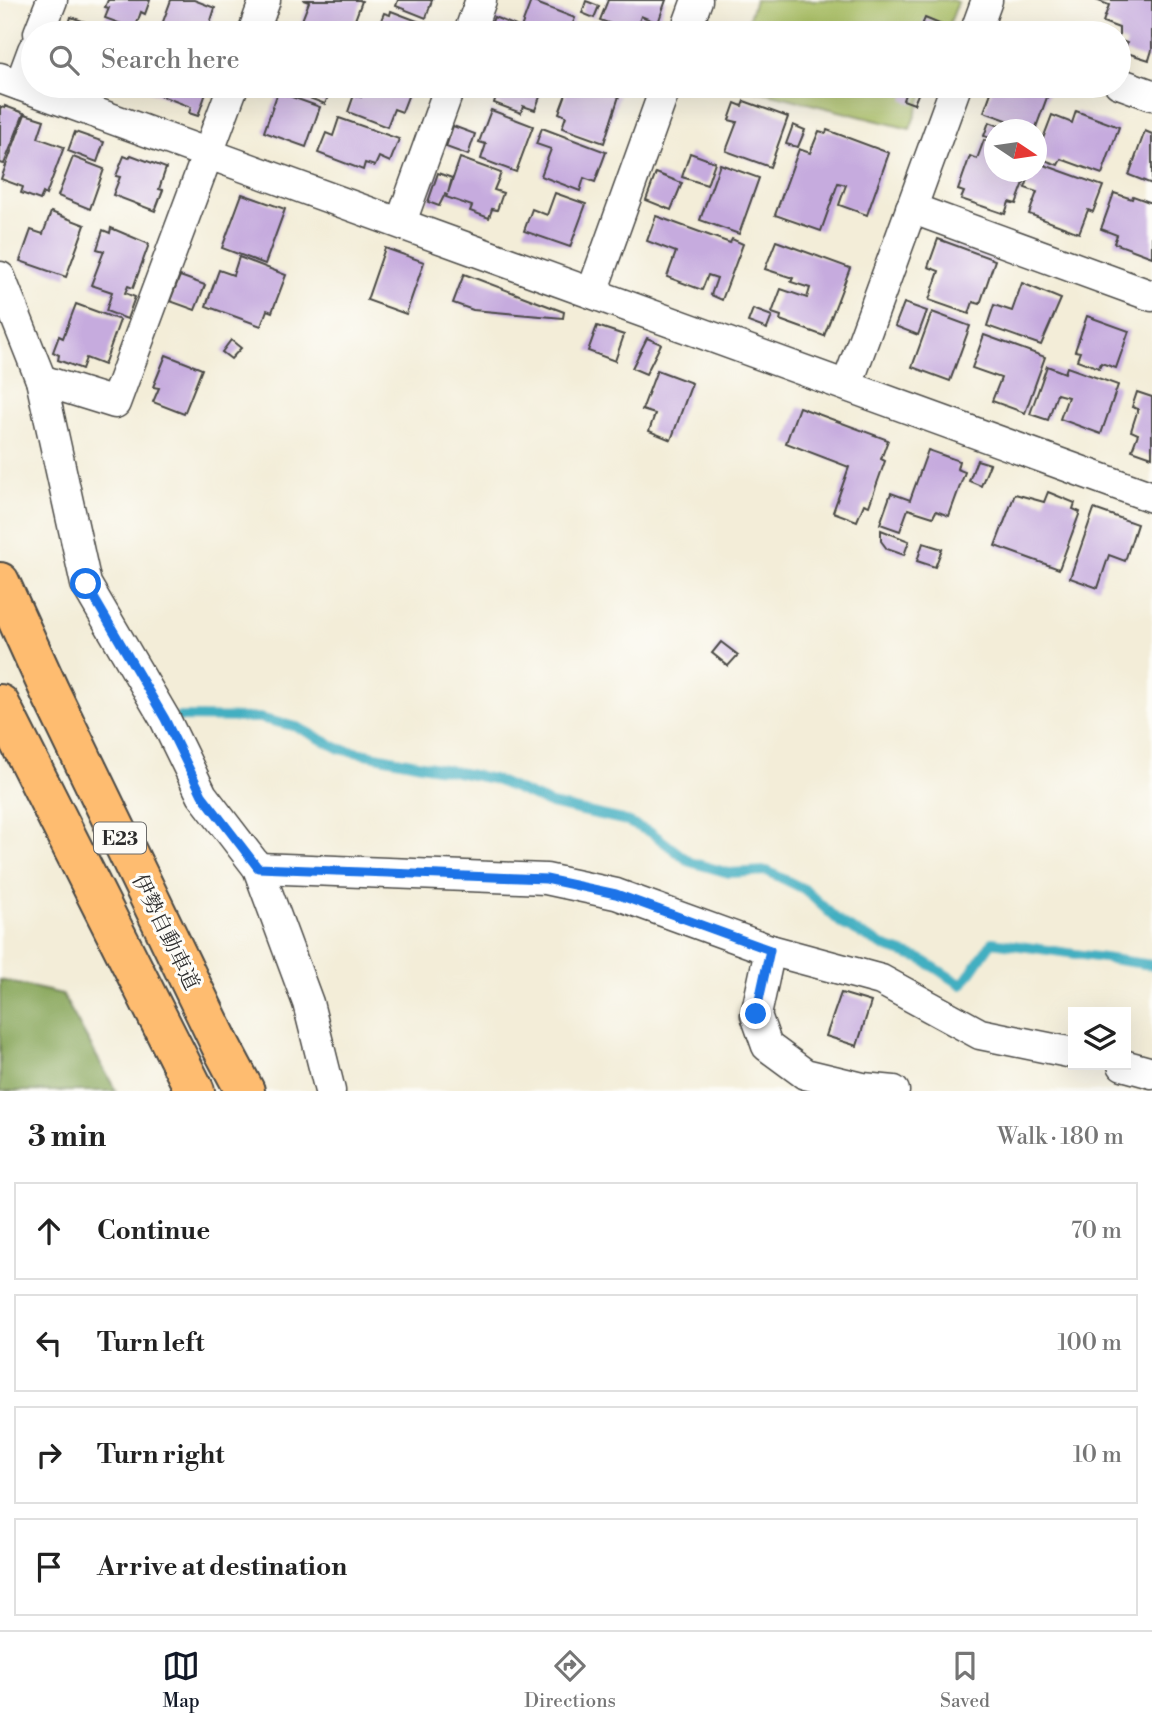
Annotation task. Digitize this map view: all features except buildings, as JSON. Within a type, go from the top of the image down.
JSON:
[{"type":"highway","name":"伊勢自動車道","points":[[0,582],[50,692],[221,1046],[246,1091]]},
{"type":"highway","name":"E23","points":[[0,704],[195,1091]]},
{"type":"street","points":[[44,21],[52,0]]},
{"type":"street","points":[[257,21],[265,0]]},
{"type":"street","points":[[473,21],[481,0]]},
{"type":"street","points":[[689,21],[697,0]]},
{"type":"street","points":[[981,21],[986,0]]},
{"type":"street","points":[[10,81],[21,66]]},
{"type":"street","points":[[1131,87],[1152,95]]},
{"type":"street","points":[[57,98],[1152,497]]},
{"type":"street","points":[[41,380],[115,403],[229,98]]},
{"type":"street","points":[[401,222],[446,98]]},
{"type":"street","points":[[592,292],[662,98]]},
{"type":"street","points":[[847,385],[952,98]]},
{"type":"street","points":[[911,208],[1152,296]]},
{"type":"street","points":[[0,277],[41,380],[86,584],[165,719],[202,795],[258,868],[308,1003],[330,1091]]},
{"type":"street","points":[[258,868],[546,879],[616,894],[770,950],[881,980],[980,1034],[1068,1052]]},
{"type":"street","points":[[770,950],[756,1014],[767,1046],[805,1074],[863,1088],[894,1091]]},
{"type":"street","points":[[1131,1067],[1152,1073]]},
{"type":"green space","points":[[755,0],[958,2],[951,21],[748,21]]},
{"type":"green space","points":[[787,98],[922,98],[910,129]]},
{"type":"green space","points":[[0,980],[62,994],[116,1091],[0,1091]]},
{"type":"waterway","points":[[180,717],[259,718],[297,727],[340,749],[493,779],[551,804],[623,820],[652,833],[690,862],[729,873],[767,871],[804,889],[842,924],[888,948],[921,959],[962,985],[992,942],[1152,965]]},
{"type":"route","points":[[86,584],[165,719],[202,795],[258,868],[546,879],[616,894],[770,950],[756,1014]]}]
